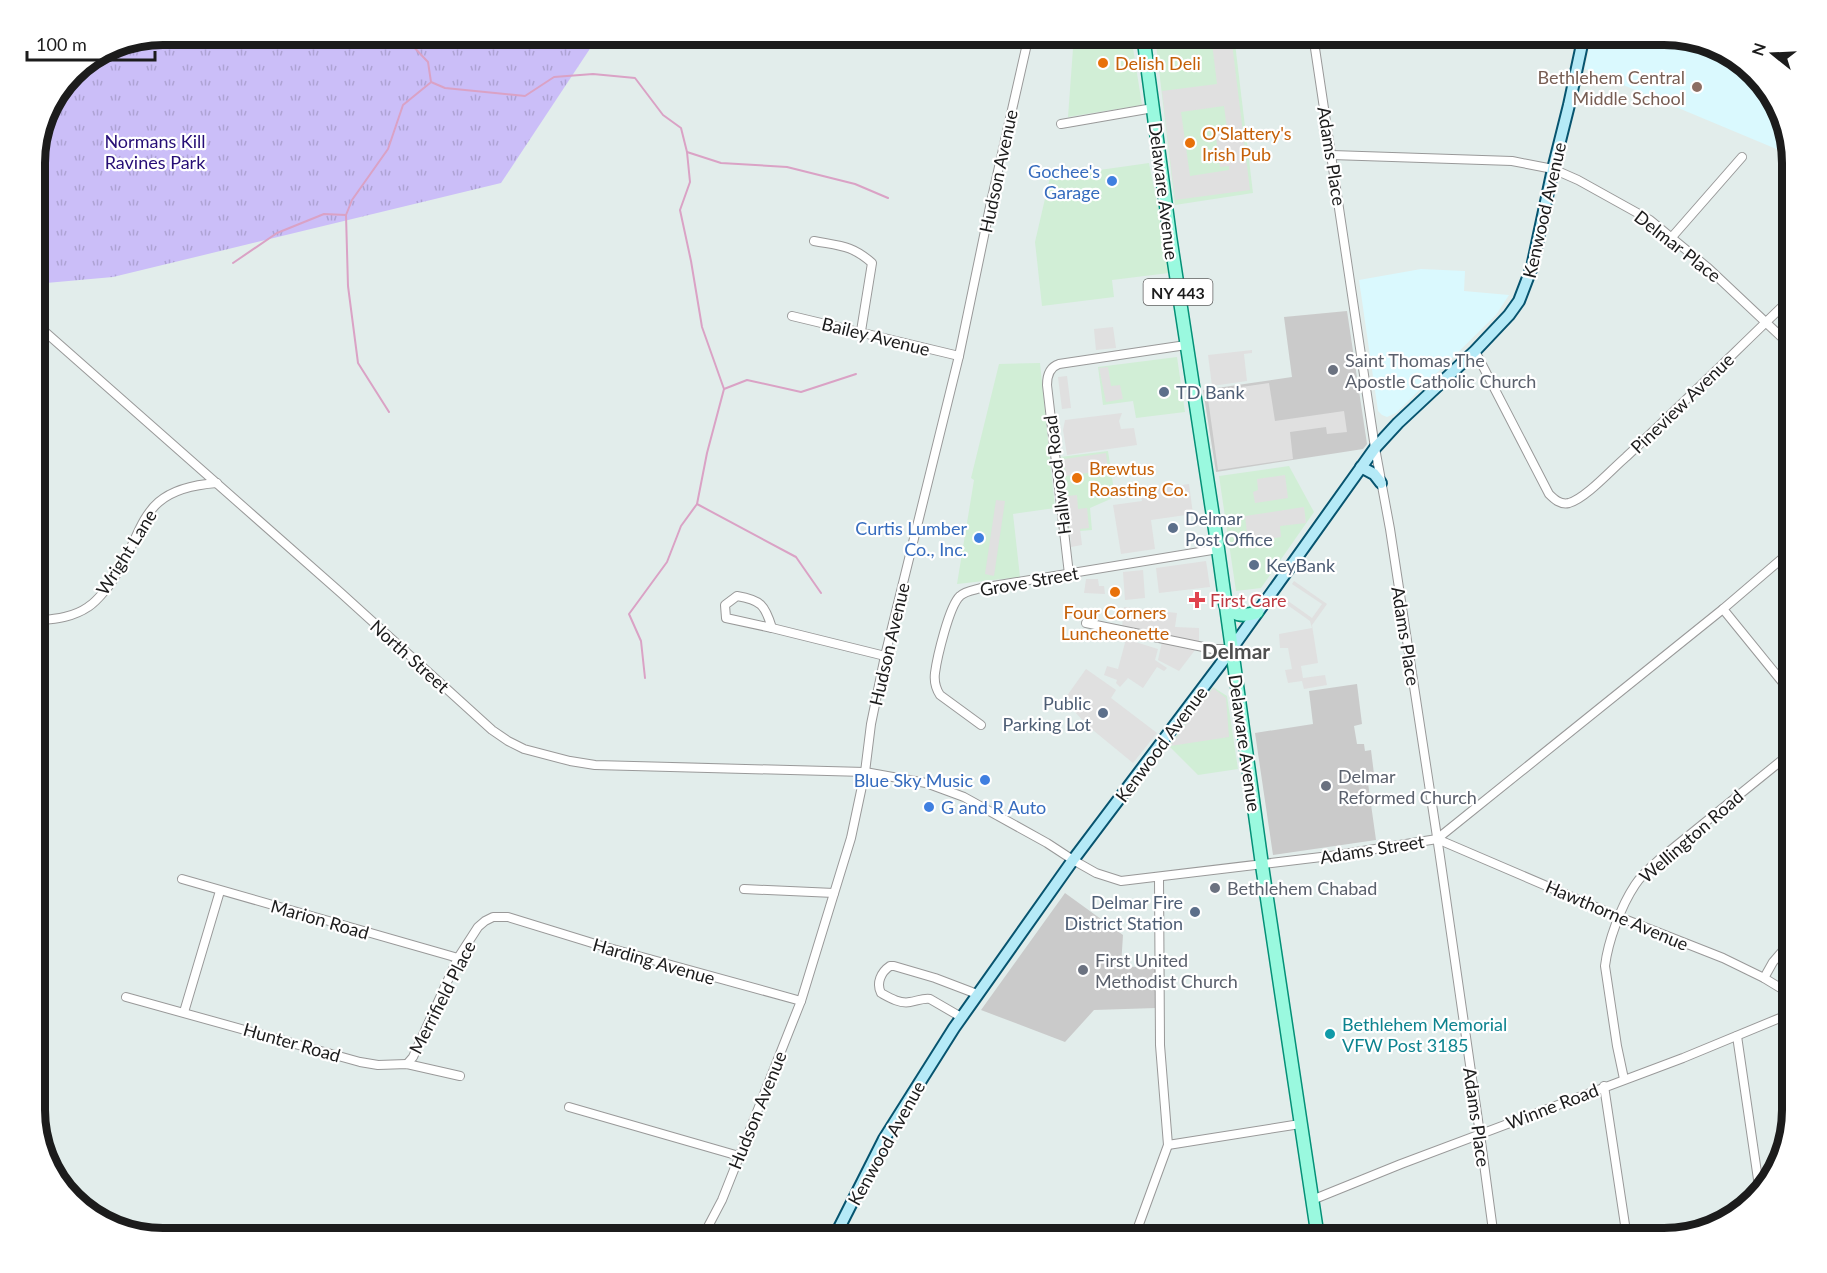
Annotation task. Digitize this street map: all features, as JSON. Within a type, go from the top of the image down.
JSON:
[{"type":"main road","name":"Delaware Avenue","points":[[1144,45],[1186,345],[1218,549],[1316,1228]]},
{"type":"main road","points":[[1225,604],[1235,614],[1245,615],[1257,612]]},
{"type":"street","name":"Hudson Avenue","points":[[708,1228],[722,1200],[801,1001],[851,838],[885,656],[959,356],[1027,45]]},
{"type":"street","name":"Adams Place","points":[[1315,45],[1437,839],[1493,1228]]},
{"type":"street","name":"Kenwood Avenue","points":[[840,1228],[884,1140],[961,1017],[1073,860],[1232,649],[1361,467],[1398,423],[1475,351],[1520,301],[1533,267],[1582,45]]},
{"type":"street","points":[[1061,124],[1153,108]]},
{"type":"street","name":"Delmar Place","points":[[1332,155],[1512,161],[1553,170],[1578,180],[1650,220],[1672,237],[1782,338]]},
{"type":"street","points":[[1672,237],[1743,158]]},
{"type":"street","points":[[814,241],[859,251],[872,263],[861,332]]},
{"type":"street","name":"Pineview Avenue","points":[[1475,351],[1549,494],[1563,504],[1589,491],[1782,307]]},
{"type":"street","name":"Bailey Avenue","points":[[792,316],[959,356]]},
{"type":"street","name":"North Street","points":[[45,332],[492,730],[508,741],[524,749],[595,765],[875,773]]},
{"type":"street","name":"Hallwood Road","points":[[1069,574],[1053,445],[1048,376],[1053,367],[1059,364],[1186,345]]},
{"type":"street","points":[[1361,467],[1374,474],[1381,483]]},
{"type":"street","name":"Wright Lane","points":[[45,620],[66,617],[87,608],[95,601],[122,566],[140,526],[157,503],[185,488],[217,483]]},
{"type":"street","name":"Grove Street","points":[[981,725],[940,695],[936,689],[935,674],[948,621],[954,604],[960,596],[968,591],[1218,549]]},
{"type":"street","name":"Adams Street","points":[[875,773],[926,783],[952,792],[1047,843],[1096,873],[1120,880],[1338,855],[1437,839],[1723,609],[1782,559]]},
{"type":"street","points":[[772,628],[767,611],[753,598],[737,596],[725,605],[726,618],[885,656]]},
{"type":"street","points":[[1723,609],[1782,682]]},
{"type":"street","points":[[1086,622],[1213,649],[1232,649]]},
{"type":"street","name":"Wellington Road","points":[[1624,1079],[1605,966],[1619,917],[1634,885],[1646,871],[1782,760]]},
{"type":"street","name":"Hawthorne Avenue","points":[[1437,839],[1619,917],[1723,958],[1782,989]]},
{"type":"street","points":[[1138,1228],[1168,1145],[1160,1045],[1159,877]]},
{"type":"street","name":"Marion Road","points":[[182,879],[458,958]]},
{"type":"street","points":[[744,889],[834,893]]},
{"type":"street","points":[[184,1012],[220,891]]},
{"type":"street","name":"Merrifield Place","points":[[407,1064],[413,1057],[458,958],[478,927],[493,917],[508,917]]},
{"type":"street","name":"Harding Avenue","points":[[508,917],[602,946],[801,1001]]},
{"type":"street","points":[[1764,978],[1782,952]]},
{"type":"street","points":[[961,1017],[930,999],[907,1003],[881,993],[879,988],[883,972],[890,966],[894,966],[977,994]]},
{"type":"street","name":"Hunter Road","points":[[126,997],[360,1062],[378,1065],[407,1064],[460,1076]]},
{"type":"street","name":"Winne Road","points":[[1312,1200],[1782,1017]]},
{"type":"street","points":[[1737,1036],[1758,1181]]},
{"type":"street","points":[[1605,1086],[1625,1228]]},
{"type":"street","points":[[569,1107],[739,1156]]},
{"type":"street","points":[[1168,1145],[1300,1124]]},
{"type":"shaded area","points":[[1073,45],[1133,45],[1142,105],[1068,117]]},
{"type":"shaded area","points":[[1156,45],[1235,45],[1253,193],[1175,205]]},
{"type":"shaded area","points":[[1212,45],[1232,45],[1250,190],[1175,200],[1162,91],[1217,84]],"holes":[[[1224,106],[1227,129],[1215,130],[1220,167],[1229,166],[1229,170],[1190,176],[1181,112]]]},
{"type":"shaded area","name":"Bethlehem Central Middle School","points":[[1590,45],[1679,46],[1709,54],[1723,61],[1742,74],[1743,84],[1752,84],[1762,98],[1773,118],[1781,151],[1585,69]]},
{"type":"shaded area","points":[[1149,163],[1169,273],[1112,280],[1114,297],[1042,306],[1035,242],[1050,177]]},
{"type":"shaded area","points":[[1421,269],[1465,271],[1464,291],[1509,295],[1496,315],[1396,413],[1387,417],[1378,411],[1359,280]]},
{"type":"shaded area","points":[[1347,311],[1367,444],[1363,449],[1216,472],[1203,390],[1292,377],[1284,317]]},
{"type":"shaded area","points":[[1113,327],[1116,348],[1096,350],[1094,329]]},
{"type":"shaded area","points":[[1252,350],[1252,353],[1244,354],[1247,381],[1212,386],[1208,355]]},
{"type":"shaded area","points":[[1177,357],[1185,412],[1136,418],[1133,401],[1103,405],[1098,367]]},
{"type":"shaded area","name":"Curtis Lumber Co., Inc.","points":[[1040,363],[1055,508],[1013,514],[1020,577],[957,584],[974,480],[971,478],[999,364]]},
{"type":"shaded area","points":[[1108,367],[1111,386],[1120,385],[1123,399],[1106,402],[1099,368]]},
{"type":"shaded area","points":[[1067,376],[1071,408],[1062,409],[1058,377]]},
{"type":"shaded area","points":[[1269,383],[1275,421],[1344,411],[1347,432],[1327,434],[1326,427],[1290,432],[1293,459],[1218,470],[1207,392]]},
{"type":"shaded area","points":[[1122,413],[1119,421],[1121,429],[1134,428],[1137,445],[1067,455],[1063,430],[1065,420]]},
{"type":"shaded area","points":[[1108,451],[1115,497],[1090,508],[1092,530],[1069,532],[1060,457]]},
{"type":"shaded area","points":[[1106,453],[1108,470],[1066,476],[1064,459]]},
{"type":"shaded area","points":[[1289,466],[1314,512],[1261,588],[1236,591],[1219,476]]},
{"type":"shaded area","points":[[1285,475],[1288,498],[1255,503],[1253,492],[1258,490],[1257,479]]},
{"type":"shaded area","points":[[1189,484],[1193,514],[1151,520],[1155,549],[1121,554],[1113,505],[1142,501],[1140,491]]},
{"type":"shaded area","points":[[1077,495],[1078,509],[1087,508],[1089,528],[1080,529],[1082,545],[1071,547],[1067,496]]},
{"type":"shaded area","points":[[996,500],[1005,501],[994,576],[985,574]]},
{"type":"shaded area","points":[[1304,507],[1306,523],[1280,526],[1281,537],[1248,542],[1245,516]]},
{"type":"shaded area","points":[[1206,561],[1210,587],[1159,593],[1156,568]]},
{"type":"shaded area","points":[[1143,570],[1145,598],[1125,600],[1123,572]]},
{"type":"shaded area","points":[[1086,579],[1098,579],[1099,586],[1104,586],[1105,594],[1084,593]]},
{"type":"shaded area","points":[[1294,581],[1327,604],[1312,625],[1318,663],[1301,666],[1303,678],[1325,675],[1327,685],[1304,689],[1302,681],[1288,683],[1285,670],[1292,669],[1288,648],[1280,648],[1279,634],[1312,628],[1310,621],[1279,599],[1281,596],[1312,618],[1322,604],[1292,584]]},
{"type":"shaded area","points":[[1124,607],[1177,613],[1175,627],[1199,628],[1199,642],[1122,628]]},
{"type":"shaded area","points":[[1126,639],[1158,649],[1155,660],[1167,668],[1164,671],[1157,667],[1143,688],[1128,678],[1120,687],[1116,683],[1117,680],[1104,675],[1107,666],[1118,669]]},
{"type":"shaded area","points":[[1162,642],[1195,650],[1179,671],[1158,660]]},
{"type":"shaded area","name":"Public Parking Lot","points":[[1086,669],[1116,690],[1111,698],[1157,733],[1133,763],[1088,726],[1064,700]]},
{"type":"shaded area","points":[[1357,684],[1362,724],[1354,726],[1357,744],[1364,744],[1365,751],[1371,750],[1375,782],[1368,783],[1376,840],[1273,855],[1255,733],[1313,724],[1309,691]]},
{"type":"shaded area","points":[[1213,687],[1227,696],[1238,769],[1198,775],[1169,746]]},
{"type":"shaded area","points":[[1213,688],[1226,698],[1229,737],[1170,746]]},
{"type":"shaded area","points":[[1065,893],[1123,935],[1121,966],[1155,968],[1156,1008],[1094,1010],[1065,1042],[981,1010]]},
{"type":"green space","name":"Normans Kill Ravines Park","points":[[156,45],[592,45],[501,183],[113,277],[45,283],[45,156],[54,118],[69,91],[85,74],[118,54]]},
{"type":"waterway","points":[[265,46],[270,45]]},
{"type":"waterway","points":[[412,45],[428,62],[431,82],[445,88],[525,96],[554,77],[593,74],[635,78],[663,115],[681,128],[687,152],[690,182],[680,210],[702,327],[724,389],[707,453],[697,504],[796,557],[821,593]]},
{"type":"waterway","points":[[389,412],[358,363],[348,286],[346,215],[352,200],[388,149],[403,105],[430,83]]},
{"type":"waterway","points":[[687,152],[721,163],[787,167],[855,184],[888,198]]},
{"type":"waterway","points":[[233,263],[277,233],[324,214],[346,215]]},
{"type":"waterway","points":[[724,389],[747,380],[801,392],[856,374]]},
{"type":"waterway","points":[[645,678],[641,641],[629,614],[667,562],[681,526],[697,504]]},
{"type":"place","name":"Delish Deli","points":[[1103,63]]},
{"type":"place","name":"Bethlehem Central Middle School","points":[[1697,87]]},
{"type":"place","name":"O'Slattery's Irish Pub","points":[[1190,143]]},
{"type":"place","name":"Gochee's Garage","points":[[1112,181]]},
{"type":"place","name":"Saint Thomas The Apostle Catholic Church","points":[[1333,370]]},
{"type":"place","name":"TD Bank","points":[[1164,392]]},
{"type":"place","name":"Brewtus Roasting Co.","points":[[1077,478]]},
{"type":"place","name":"Delmar Post Office","points":[[1173,528]]},
{"type":"place","name":"Curtis Lumber Co., Inc.","points":[[979,538]]},
{"type":"place","name":"KeyBank","points":[[1254,565]]},
{"type":"place","name":"Four Corners Luncheonette","points":[[1115,592]]},
{"type":"place","name":"First Care","points":[[1197,600]]},
{"type":"place","name":"Public Parking Lot","points":[[1103,713]]},
{"type":"place","name":"Blue Sky Music","points":[[985,780]]},
{"type":"place","name":"Delmar Reformed Church","points":[[1326,786]]},
{"type":"place","name":"G and R Auto","points":[[929,807]]},
{"type":"place","name":"Bethlehem Chabad","points":[[1215,888]]},
{"type":"place","name":"Delmar Fire District Station","points":[[1195,912]]},
{"type":"place","name":"First United Methodist Church","points":[[1083,970]]},
{"type":"place","name":"Bethlehem Memorial VFW Post 3185","points":[[1330,1034]]},
{"type":"district","name":"Delmar","points":[[1236,650]]}]
